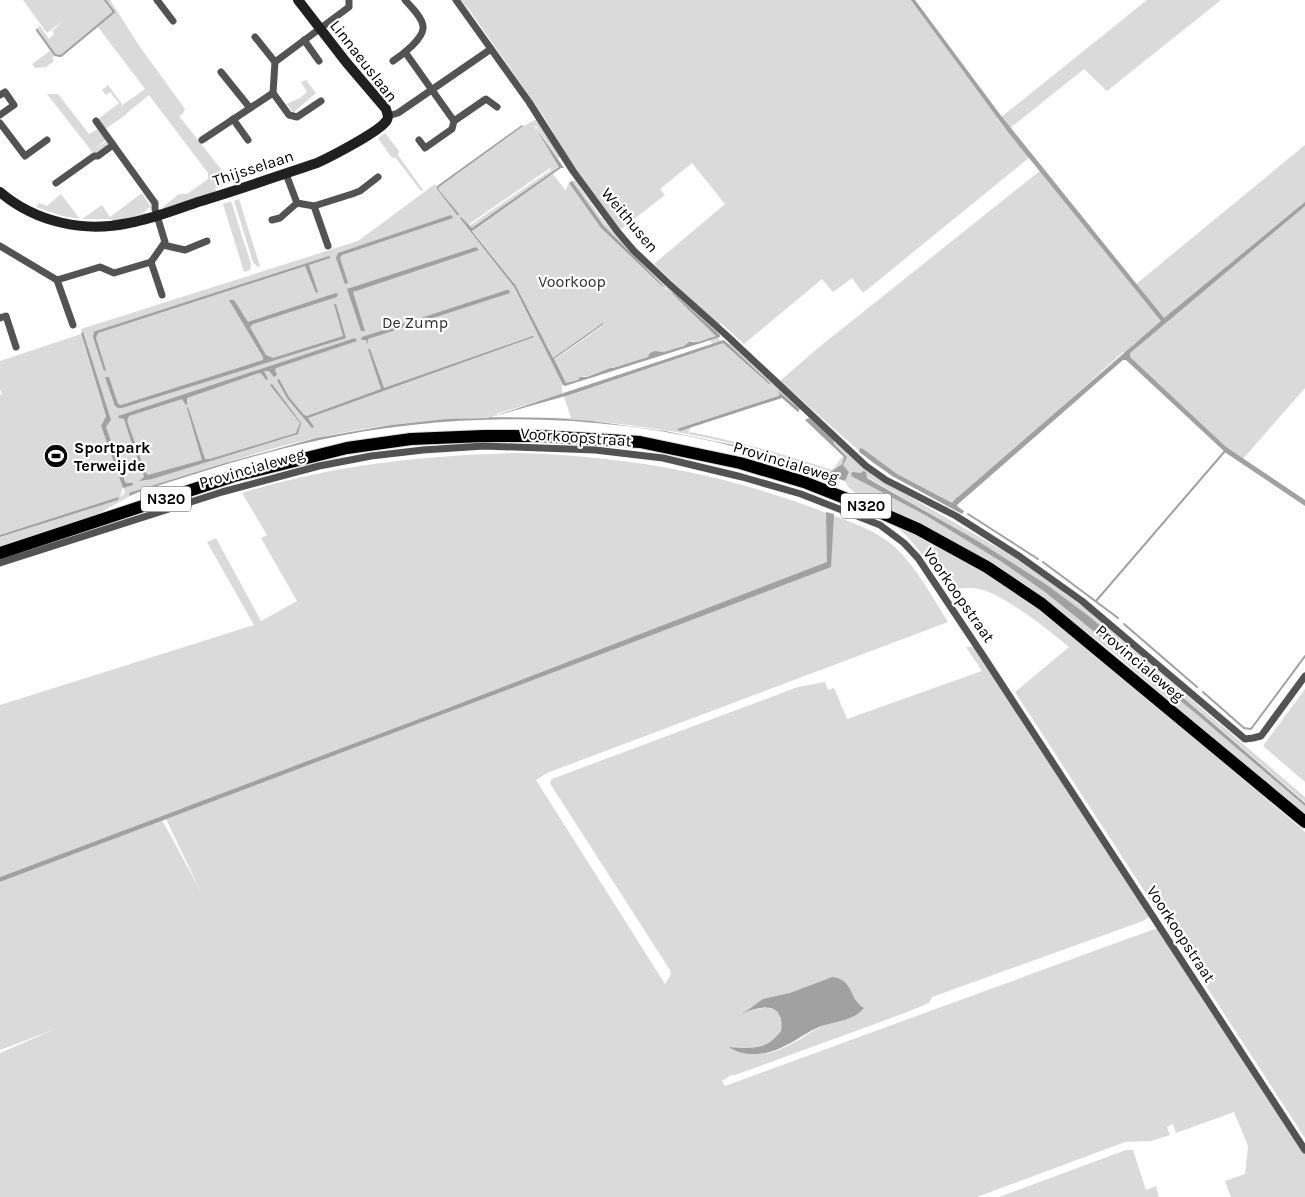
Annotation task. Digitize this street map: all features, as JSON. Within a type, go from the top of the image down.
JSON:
[{"type":"highway","name":"Provincialeweg","points":[[0,553],[234,476],[334,451],[411,439],[484,436],[541,436],[640,442],[740,463],[804,482],[918,529],[987,567],[1042,604],[1305,822]]},
{"type":"street","points":[[158,0],[172,21]]},
{"type":"street","name":"Linnaeuslaan","points":[[298,0],[386,109],[388,116]]},
{"type":"street","points":[[274,62],[349,7],[349,0]]},
{"type":"street","points":[[393,61],[405,52],[423,32],[421,20],[405,0]]},
{"type":"street","points":[[456,0],[491,49]]},
{"type":"street","points":[[256,37],[274,62],[273,93],[289,115],[297,117],[320,101]]},
{"type":"street","points":[[304,40],[319,61]]},
{"type":"street","name":"Thijsselaan","points":[[0,192],[31,212],[69,225],[114,226],[157,215],[286,174],[337,154],[365,138],[386,122],[388,116],[398,113],[491,49]]},
{"type":"street","name":"Weithusen","points":[[491,49],[530,102],[574,172],[634,251],[866,466],[886,480],[956,516],[1019,556],[1082,602],[1245,738],[1261,736],[1305,676]]},
{"type":"street","points":[[405,52],[454,120]]},
{"type":"street","points":[[221,72],[250,108]]},
{"type":"street","points":[[0,95],[5,92],[14,105],[0,115]]},
{"type":"street","points":[[202,140],[273,93]]},
{"type":"street","points":[[419,140],[425,148],[452,129],[454,120],[486,96],[497,107]]},
{"type":"street","points":[[233,119],[248,140]]},
{"type":"street","points":[[57,280],[100,267],[114,273],[151,262],[163,245],[164,238],[155,203],[96,121]]},
{"type":"street","points":[[0,123],[25,156],[47,140]]},
{"type":"street","points":[[0,137],[6,132]]},
{"type":"street","points":[[56,183],[113,145]]},
{"type":"street","points":[[286,174],[297,203]]},
{"type":"street","points":[[297,203],[314,206],[360,191],[378,177]]},
{"type":"street","points":[[272,220],[280,218],[297,203]]},
{"type":"street","points":[[314,206],[328,246]]},
{"type":"street","points":[[163,245],[185,250],[207,241]]},
{"type":"street","points":[[0,246],[57,280],[73,325]]},
{"type":"street","points":[[151,262],[162,295]]},
{"type":"street","points":[[0,318],[6,316],[16,347]]},
{"type":"street","name":"Voorkoopstraat","points":[[342,462],[423,450],[484,446],[595,450],[663,458],[742,476],[801,494],[880,525],[895,535],[918,558],[982,654],[1305,1150]]},
{"type":"street","name":"Provincialeweg","points":[[0,563],[222,492],[319,466],[342,462]]},
{"type":"green space","points":[[23,0],[110,0],[140,47],[185,109],[182,115],[179,116],[232,183],[215,188],[217,192],[163,209],[179,194],[187,194],[208,179],[208,173],[149,95],[127,113],[125,111],[127,114],[105,129],[97,120],[119,103],[110,92],[106,95],[102,90],[108,85],[122,104],[121,106],[145,89],[98,27],[61,57],[54,56],[52,58],[54,61],[46,67],[35,68],[32,64],[50,51],[35,30],[40,26],[49,39],[54,34],[52,31],[63,21],[47,33]]},
{"type":"green space","points":[[460,0],[914,0],[1000,118],[1147,0],[1221,0],[1107,91],[1084,69],[1009,129],[1030,157],[863,293],[852,278],[833,292],[822,279],[744,344],[721,323],[719,325],[742,345],[740,346],[654,264],[725,204],[692,163],[660,189],[665,195],[620,230],[578,174],[544,117],[470,11]]},
{"type":"green space","points":[[306,80],[316,93],[293,113],[287,104],[300,98],[307,92],[301,82]]},
{"type":"green space","points":[[47,94],[58,94],[89,134],[98,129],[106,140],[93,150],[107,141],[107,145],[93,153]]},
{"type":"green space","name":"De Zump","points":[[537,119],[560,157],[558,159],[536,126],[534,126],[560,166],[472,229],[469,226],[551,170],[550,168],[468,225],[462,218],[513,286],[562,383],[562,395],[495,414],[498,414],[491,417],[571,418],[563,393],[712,344],[710,340],[718,338],[771,384],[728,344],[731,343],[802,409],[800,410],[776,389],[780,394],[778,396],[678,429],[691,427],[688,433],[691,432],[744,444],[832,470],[843,456],[844,460],[841,464],[829,473],[742,446],[689,434],[581,420],[473,418],[419,422],[311,439],[243,458],[130,494],[130,496],[91,518],[0,547],[0,537],[119,498],[0,535],[0,395],[2,394],[0,389],[0,361],[81,334],[106,416],[101,426],[123,488],[120,497],[125,493],[104,426],[108,417],[81,329],[358,241],[435,184],[438,188],[523,126]]},
{"type":"green space","points":[[385,133],[399,151],[398,155],[423,190],[421,191],[395,157],[392,158],[378,138]]},
{"type":"green space","points":[[1305,145],[1305,388],[1242,460],[1228,451],[1123,352],[951,507],[874,464],[780,381],[818,348],[1041,170],[1135,285]]},
{"type":"green space","name":"Voorkoop","points":[[553,174],[566,191],[569,183],[601,228],[666,290],[668,289],[606,228],[572,181],[575,180],[599,215],[623,243],[720,335],[673,293],[671,294],[717,336],[697,342],[693,341],[664,353],[660,351],[650,353],[649,357],[566,383],[554,360],[604,325],[603,323],[553,358],[516,286],[472,230]]},
{"type":"green space","points":[[142,193],[151,207],[139,214],[146,213],[146,215],[113,222],[111,219],[82,219],[102,205],[110,217]]},
{"type":"green space","points":[[61,194],[80,219],[62,216],[36,207],[39,203],[47,206]]},
{"type":"green space","points":[[239,199],[260,266],[258,267],[253,262],[234,201]]},
{"type":"green space","points":[[231,201],[251,264],[250,270],[244,272],[223,204]]},
{"type":"green space","points":[[810,416],[874,476],[1021,561],[1086,609],[1305,797],[1305,802],[1091,618],[979,542],[866,475],[852,473],[853,477],[956,531],[1010,564],[1174,694],[1305,806],[1305,818],[1116,655],[1026,585],[927,528],[862,498],[848,487],[845,481],[849,472],[843,465],[846,457],[809,418]]},
{"type":"green space","points":[[482,454],[557,455],[635,463],[711,477],[786,498],[871,531],[895,547],[924,583],[948,622],[547,773],[536,780],[665,984],[671,974],[670,970],[551,785],[552,779],[798,687],[825,682],[828,690],[834,688],[847,719],[982,671],[966,647],[976,647],[1150,916],[1143,921],[932,997],[929,1003],[902,1014],[731,1075],[722,1081],[725,1086],[1158,928],[1305,1154],[1305,1197],[1231,1197],[1225,1181],[1245,1174],[1248,1146],[1234,1112],[1176,1133],[1173,1124],[1167,1127],[1170,1135],[1151,1141],[1125,1142],[977,1197],[0,1197],[0,1053],[53,1030],[0,1050],[0,882],[162,820],[200,890],[166,819],[185,807],[0,877],[0,705],[254,625],[207,542],[216,538],[261,621],[297,601],[261,538],[267,535],[242,493],[310,475],[378,463]],"holes":[[[832,977],[847,984],[858,1004],[864,1008],[857,1014],[829,1023],[777,1051],[755,1053],[731,1048],[765,1045],[781,1031],[780,1015],[776,1010],[765,1008],[744,1013],[755,1004],[791,993]]]},
{"type":"green space","points":[[891,522],[978,567],[1062,625],[1305,832],[1305,1138],[1015,692],[1069,647],[1013,605],[989,592],[971,588],[948,591],[915,546]]},
{"type":"green space","points":[[1305,689],[1305,782],[1263,746]]},
{"type":"green space","points":[[1126,1150],[1133,1150],[1146,1190],[1156,1186],[1159,1197],[999,1197]]},
{"type":"shaded area","points":[[911,0],[915,0],[1002,117],[1164,318],[1305,202],[1305,206],[1130,353],[1130,357],[1226,447],[1305,500],[1305,506],[1226,453],[1126,360],[1123,360],[957,505],[964,511],[962,514],[892,476],[859,452],[860,448],[863,449],[897,474],[952,503],[1161,321],[1008,132]]},
{"type":"shaded area","points":[[522,125],[439,187],[438,189],[459,214],[458,216],[437,189],[437,186]]},
{"type":"shaded area","points":[[534,125],[564,168],[561,168],[472,231],[516,286],[553,358],[604,324],[554,359],[566,383],[648,357],[650,353],[655,351],[664,352],[684,346],[689,342],[698,342],[716,336],[671,293],[720,337],[565,386],[563,385],[514,287],[460,218],[472,228],[559,167]]},
{"type":"shaded area","points":[[572,181],[604,226],[668,290],[601,228],[569,183]]},
{"type":"shaded area","points":[[451,215],[453,218],[342,255],[340,258],[348,283],[345,284],[336,258],[338,253]]},
{"type":"shaded area","points":[[476,247],[479,250],[353,292],[365,331],[361,331],[347,289]]},
{"type":"shaded area","points":[[329,256],[330,258],[309,265],[318,292],[316,293],[305,266],[98,333],[96,338],[106,370],[104,371],[93,337],[94,332]]},
{"type":"shaded area","points":[[507,290],[510,293],[368,339],[367,345],[366,340],[361,340],[362,337]]},
{"type":"shaded area","points":[[336,293],[338,294],[337,297],[253,324],[250,327],[266,355],[273,358],[343,336],[334,304],[336,304],[346,338],[122,408],[115,406],[105,377],[109,377],[118,404],[121,405],[263,360],[229,300],[234,300],[248,322]]},
{"type":"shaded area","points":[[83,332],[111,420],[106,427],[125,482],[133,483],[133,485],[123,488],[101,426],[106,416],[81,333]]},
{"type":"shaded area","points":[[533,336],[308,418],[314,427],[312,428],[287,398],[277,380],[279,379],[289,397],[307,416],[381,389],[368,349],[370,349],[384,388]]},
{"type":"shaded area","points":[[355,338],[357,341],[276,368],[277,375],[274,377],[269,371],[264,371],[268,379],[266,380],[259,373],[187,398],[186,405],[182,399],[129,416],[127,421],[135,443],[132,444],[124,419],[118,416]]},
{"type":"shaded area","points":[[724,340],[771,384],[723,343],[569,395],[491,417]]},
{"type":"shaded area","points":[[272,384],[301,423],[298,434],[152,479],[139,481],[144,476],[134,449],[137,448],[145,472],[148,475],[202,460],[188,407],[205,459],[296,433],[300,423],[270,385]]},
{"type":"shaded area","points":[[776,389],[799,409],[798,412],[782,398],[680,431],[677,429],[778,396],[780,394]]},
{"type":"shaded area","points":[[491,417],[592,421],[665,431],[743,447],[829,473],[842,464],[844,457],[805,420],[809,418],[833,440],[834,444],[847,457],[843,465],[849,472],[845,481],[744,449],[638,428],[584,422],[476,420],[368,431],[315,441],[227,464],[130,496],[129,493],[222,464],[316,438],[391,425],[447,419]]},
{"type":"shaded area","points":[[863,471],[866,472],[867,478],[976,540],[1047,585],[1090,617],[1305,803],[1305,806],[1193,711],[1045,592],[1002,562],[927,516],[851,475],[852,472],[861,473]]},
{"type":"shaded area","points":[[119,497],[118,500],[0,537],[0,535]]},
{"type":"shaded area","points":[[826,512],[834,514],[831,567],[0,882],[0,877],[443,710],[827,562]]},
{"type":"shaded area","points":[[832,977],[844,982],[859,1004],[864,1008],[855,1016],[819,1027],[780,1048],[764,1053],[748,1054],[729,1047],[758,1047],[770,1042],[781,1031],[779,1014],[775,1010],[764,1008],[742,1014],[763,999],[790,993]]},
{"type":"waterway","points":[[37,30],[55,55],[61,56],[114,12],[105,0]]},
{"type":"waterway","points":[[1096,601],[1225,451]]},
{"type":"waterway","points":[[968,514],[1038,559]]},
{"type":"waterway","points":[[1043,562],[1118,618]]},
{"type":"waterway","points":[[1124,624],[1197,687]]},
{"type":"waterway","points":[[1203,692],[1244,728],[1251,729],[1305,656]]},
{"type":"place","name":"Sportpark Terweijde","points":[[56,456]]}]
